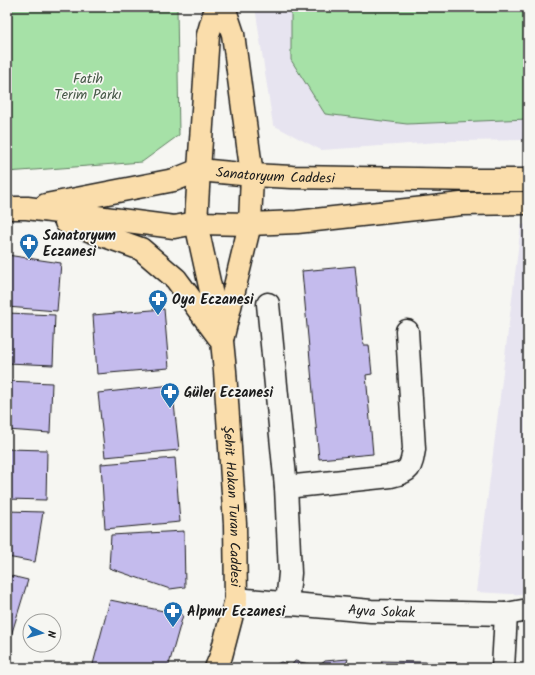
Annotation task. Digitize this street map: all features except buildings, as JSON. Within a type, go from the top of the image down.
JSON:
[{"type":"main road","points":[[216,7],[208,35],[196,223],[222,341]]},
{"type":"main road","points":[[222,341],[250,224],[252,175],[233,34],[224,7]]},
{"type":"main road","name":"Sanatoryum Caddesi","points":[[17,208],[174,180],[199,170],[252,175],[300,177],[528,180]]},
{"type":"main road","points":[[17,208],[174,227],[196,223],[250,224],[297,222],[461,204],[528,203]]},
{"type":"main road","points":[[17,208],[141,250],[176,279],[222,341]]},
{"type":"main road","name":"Şehit Hakan Turan Caddesi","points":[[216,668],[221,656],[236,599],[235,524],[222,341]]},
{"type":"street","points":[[268,304],[286,487],[290,573],[287,604]]},
{"type":"street","points":[[286,487],[403,474],[412,464],[414,449],[407,331]]},
{"type":"street","name":"Ayva Sokak","points":[[236,599],[370,611],[506,614],[528,610]]},
{"type":"street","points":[[503,668],[506,614]]},
{"type":"shaded area","points":[[255,7],[528,7],[528,140],[454,141],[321,150],[273,125]]},
{"type":"shaded area","points":[[528,224],[528,595],[476,592],[521,225]]},
{"type":"green space","name":"Fatih Terim Parkı","points":[[7,7],[177,7],[179,135],[142,162],[7,172]]},
{"type":"green space","points":[[291,7],[528,7],[528,119],[407,124],[325,114],[291,60]]},
{"type":"place","name":"Sanatoryum Eczanesi","points":[[29,260]]},
{"type":"place","name":"Oya Eczanesi","points":[[158,316]]},
{"type":"place","name":"Güler Eczanesi","points":[[170,409]]},
{"type":"place","name":"Alpnur Eczanesi","points":[[173,628]]}]
